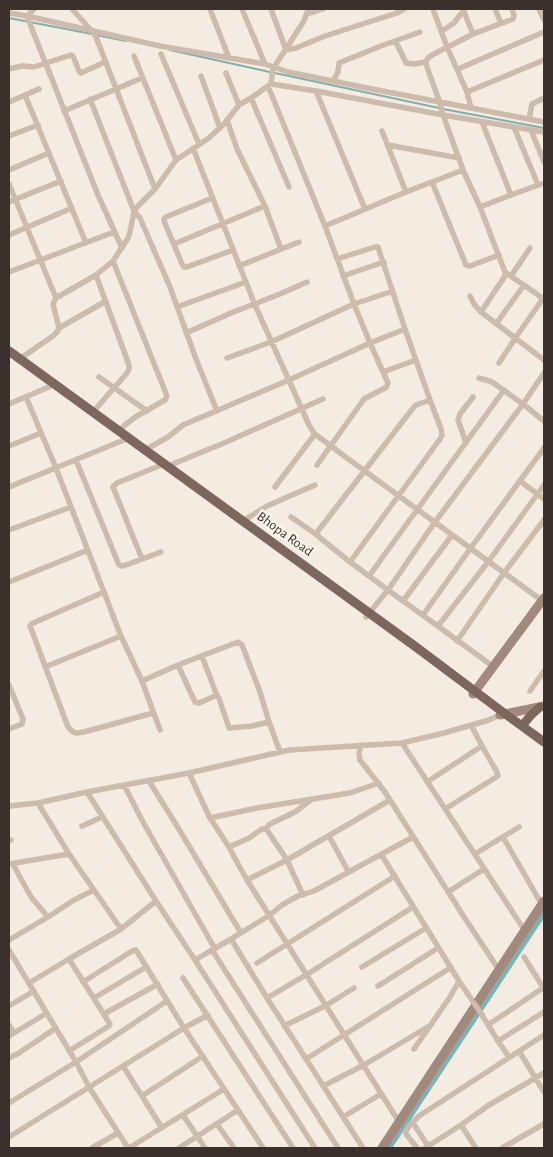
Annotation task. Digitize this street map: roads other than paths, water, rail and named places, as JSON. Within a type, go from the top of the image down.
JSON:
[{"type":"main road","name":"Bhopa Road","points":[[9,350],[18,360],[51,386],[124,440],[244,521],[368,615]]},
{"type":"main road","name":"Bhopa Road","points":[[9,356],[18,360],[94,412],[164,466],[475,692],[544,747]]},
{"type":"main road","points":[[522,726],[542,706]]},
{"type":"main road","name":"Bhopa Road","points":[[502,714],[544,742]]},
{"type":"street","points":[[34,9],[29,19],[98,195],[122,248]]},
{"type":"street","points":[[72,9],[93,34],[106,62],[155,189]]},
{"type":"street","points":[[210,9],[229,58]]},
{"type":"street","points":[[242,9],[265,64],[273,71],[333,81],[442,109],[482,122],[544,132]]},
{"type":"street","points":[[271,9],[286,50]]},
{"type":"street","points":[[317,465],[364,399],[387,386],[388,383],[354,304],[270,85],[273,71],[304,21],[307,11],[323,9]]},
{"type":"street","points":[[286,50],[404,9]]},
{"type":"street","points":[[433,9],[467,92],[471,108]]},
{"type":"street","points":[[442,31],[454,23],[464,9]]},
{"type":"street","points":[[464,9],[473,34]]},
{"type":"street","points":[[495,9],[501,23]]},
{"type":"street","points":[[499,363],[544,298],[508,274],[499,256],[463,170],[426,62],[432,55],[473,34],[514,18],[512,9]]},
{"type":"street","points":[[541,9],[544,20]]},
{"type":"street","points":[[9,13],[93,34],[265,64]]},
{"type":"street","points":[[333,81],[338,72],[339,63],[420,32]]},
{"type":"street","points":[[458,69],[544,32]]},
{"type":"street","points":[[396,42],[406,63],[426,62]]},
{"type":"street","points":[[161,54],[199,144]]},
{"type":"street","points":[[9,69],[22,66],[34,67],[72,55],[81,73],[106,62]]},
{"type":"street","points":[[134,56],[176,160]]},
{"type":"street","points":[[467,92],[544,60]]},
{"type":"street","points":[[226,73],[239,105]]},
{"type":"street","points":[[201,76],[220,128]]},
{"type":"street","points":[[64,111],[142,78]]},
{"type":"street","points":[[59,328],[53,304],[56,298],[96,275],[113,261],[130,232],[134,211],[155,189],[176,160],[220,128],[239,105],[270,85],[442,109],[471,108],[544,122]]},
{"type":"street","points":[[9,102],[39,89]]},
{"type":"street","points":[[316,91],[365,210]]},
{"type":"street","points":[[26,95],[86,243]]},
{"type":"street","points":[[251,98],[289,187]]},
{"type":"street","points":[[529,119],[532,104],[544,98]]},
{"type":"street","points":[[90,100],[134,211],[140,218],[177,307],[217,411]]},
{"type":"street","points":[[227,120],[237,149],[265,206],[281,249]]},
{"type":"street","points":[[482,122],[511,195]]},
{"type":"street","points":[[9,136],[38,125]]},
{"type":"street","points":[[480,207],[541,184],[514,127]]},
{"type":"street","points":[[531,130],[544,162]]},
{"type":"street","points":[[382,131],[406,192]]},
{"type":"street","points":[[388,145],[459,158]]},
{"type":"street","points":[[193,148],[255,305],[309,425],[315,434],[470,549],[543,600],[475,692]]},
{"type":"street","points":[[9,170],[49,153]]},
{"type":"street","points":[[325,226],[463,170]]},
{"type":"street","points":[[12,201],[61,181]]},
{"type":"street","points":[[432,182],[466,265],[470,266],[499,256]]},
{"type":"street","points":[[9,184],[12,201],[26,228],[56,298]]},
{"type":"street","points":[[212,198],[164,218],[164,221],[182,264],[187,267],[233,250]]},
{"type":"street","points":[[174,244],[265,206]]},
{"type":"street","points":[[9,235],[72,208]]},
{"type":"street","points":[[9,272],[114,232]]},
{"type":"street","points":[[240,266],[299,242]]},
{"type":"street","points":[[337,259],[375,247],[379,249],[405,329],[442,429],[442,435],[431,452],[350,562]]},
{"type":"street","points":[[481,312],[504,276],[508,274],[530,248]]},
{"type":"street","points":[[113,261],[167,396],[164,400],[126,424],[119,431]]},
{"type":"street","points":[[343,276],[384,262]]},
{"type":"street","points":[[94,412],[127,373],[130,365],[96,275]]},
{"type":"street","points":[[177,307],[246,282]]},
{"type":"street","points":[[186,333],[307,282]]},
{"type":"street","points":[[496,324],[524,285]]},
{"type":"street","points":[[227,358],[271,342],[354,304],[393,291]]},
{"type":"street","points":[[470,296],[481,312],[544,360]]},
{"type":"street","points":[[18,360],[53,336],[59,328],[106,301]]},
{"type":"street","points":[[145,450],[168,437],[183,425],[405,329]]},
{"type":"street","points":[[383,372],[416,360]]},
{"type":"street","points":[[368,615],[544,374]]},
{"type":"street","points":[[99,377],[147,411]]},
{"type":"street","points":[[479,378],[490,381],[504,390],[544,421]]},
{"type":"street","points":[[9,404],[51,386]]},
{"type":"street","points":[[369,576],[504,390]]},
{"type":"street","points":[[26,397],[56,468],[121,636],[142,681],[160,730]]},
{"type":"street","points":[[466,443],[458,420],[460,414],[473,397]]},
{"type":"street","points":[[142,559],[114,487],[118,483],[224,443],[323,399]]},
{"type":"street","points":[[317,535],[318,531],[413,408],[430,400]]},
{"type":"street","points":[[9,446],[41,433]]},
{"type":"street","points":[[275,487],[315,434]]},
{"type":"street","points":[[9,487],[124,440]]},
{"type":"street","points":[[423,615],[544,448]]},
{"type":"street","points":[[76,460],[119,565],[126,565],[161,552]]},
{"type":"street","points":[[520,480],[544,499]]},
{"type":"street","points":[[244,521],[267,506],[315,485]]},
{"type":"street","points":[[438,626],[488,562],[544,485]]},
{"type":"street","points":[[9,530],[71,507]]},
{"type":"street","points":[[291,517],[494,667]]},
{"type":"street","points":[[457,641],[504,573],[544,520]]},
{"type":"street","points":[[403,601],[452,535]]},
{"type":"street","points":[[9,582],[88,550]]},
{"type":"street","points":[[104,592],[30,624],[68,727],[76,733],[84,732],[153,713]]},
{"type":"street","points":[[46,667],[121,636]]},
{"type":"street","points":[[142,681],[178,665],[240,642],[260,692],[280,752]]},
{"type":"street","points":[[202,656],[229,728],[269,722]]},
{"type":"street","points":[[178,665],[195,702],[199,703],[217,696]]},
{"type":"street","points":[[530,691],[544,672]]},
{"type":"street","points":[[9,687],[23,719],[22,724],[9,729]]},
{"type":"street","points":[[9,806],[189,773],[289,750],[402,743],[444,733],[502,714],[542,706]]},
{"type":"street","points":[[445,809],[498,776],[471,725]]},
{"type":"street","points":[[402,743],[525,930]]},
{"type":"street","points":[[361,745],[360,760],[379,783],[499,970]]},
{"type":"street","points":[[427,782],[482,746]]},
{"type":"street","points":[[189,773],[210,818],[325,1006],[399,1122]]},
{"type":"street","points":[[149,781],[241,933]]},
{"type":"street","points":[[210,818],[257,808],[356,792],[379,783]]},
{"type":"street","points":[[124,785],[213,950],[338,1148]]},
{"type":"street","points":[[87,792],[315,1148]]},
{"type":"street","points":[[229,847],[295,812],[312,799]]},
{"type":"street","points":[[248,880],[287,860],[390,800]]},
{"type":"street","points":[[38,802],[69,854],[121,929]]},
{"type":"street","points":[[82,826],[102,817]]},
{"type":"street","points":[[474,854],[519,827]]},
{"type":"street","points":[[265,829],[275,840],[287,860],[303,895]]},
{"type":"street","points":[[328,836],[348,871]]},
{"type":"street","points":[[195,960],[270,915],[282,905],[314,891],[413,836]]},
{"type":"street","points":[[382,1148],[543,903],[503,837]]},
{"type":"street","points":[[48,917],[32,897],[11,864],[69,854]]},
{"type":"street","points":[[381,854],[450,968],[509,1057]]},
{"type":"street","points":[[448,892],[484,868]]},
{"type":"street","points":[[257,963],[394,876]]},
{"type":"street","points":[[9,940],[74,900],[94,890]]},
{"type":"street","points":[[29,983],[121,929],[156,901]]},
{"type":"street","points":[[267,998],[413,907]]},
{"type":"street","points":[[362,967],[426,928]]},
{"type":"street","points":[[231,939],[284,1026],[363,1148]]},
{"type":"street","points":[[378,986],[438,948]]},
{"type":"street","points":[[9,950],[90,1087],[129,1148],[224,1089]]},
{"type":"street","points":[[83,982],[134,950],[138,951],[184,1028],[264,1148]]},
{"type":"street","points":[[488,1025],[544,988],[524,957]]},
{"type":"street","points":[[69,959],[110,1024],[69,1051]]},
{"type":"street","points":[[94,998],[146,967]]},
{"type":"street","points":[[306,1060],[450,968]]},
{"type":"street","points":[[183,978],[292,1148]]},
{"type":"street","points":[[414,1049],[459,981]]},
{"type":"street","points":[[104,1014],[158,984]]},
{"type":"street","points":[[284,1026],[325,1006],[354,988]]},
{"type":"street","points":[[9,1006],[34,991]]},
{"type":"street","points":[[9,1103],[76,1062],[167,1001]]},
{"type":"street","points":[[498,1040],[544,1012]]},
{"type":"street","points":[[9,1025],[11,1034],[47,1013]]},
{"type":"street","points":[[9,1138],[184,1028],[208,1015]]},
{"type":"street","points":[[323,1086],[364,1065],[431,1025]]},
{"type":"street","points":[[9,1058],[56,1028]]},
{"type":"street","points":[[417,1148],[406,1133],[412,1122],[544,1035]]},
{"type":"street","points":[[519,1051],[544,1092]]},
{"type":"street","points":[[142,1096],[203,1056]]},
{"type":"street","points":[[123,1066],[162,1128]]},
{"type":"street","points":[[412,1122],[427,1147],[489,1105],[544,1073]]},
{"type":"street","points":[[343,1117],[381,1094]]},
{"type":"street","points":[[179,1148],[238,1110]]},
{"type":"street","points":[[183,1115],[205,1148]]},
{"type":"street","points":[[217,1124],[234,1148]]},
{"type":"street","points":[[502,1148],[544,1124]]},
{"type":"street","points":[[462,1125],[476,1148]]},
{"type":"street","points":[[93,1148],[118,1133]]},
{"type":"waterway","points":[[9,18],[92,34]]},
{"type":"waterway","points":[[96,35],[126,41]]},
{"type":"waterway","points":[[170,50],[270,72]]},
{"type":"waterway","points":[[275,73],[439,108]]},
{"type":"waterway","points":[[443,109],[544,128]]},
{"type":"waterway","points":[[389,1148],[544,913]]}]
